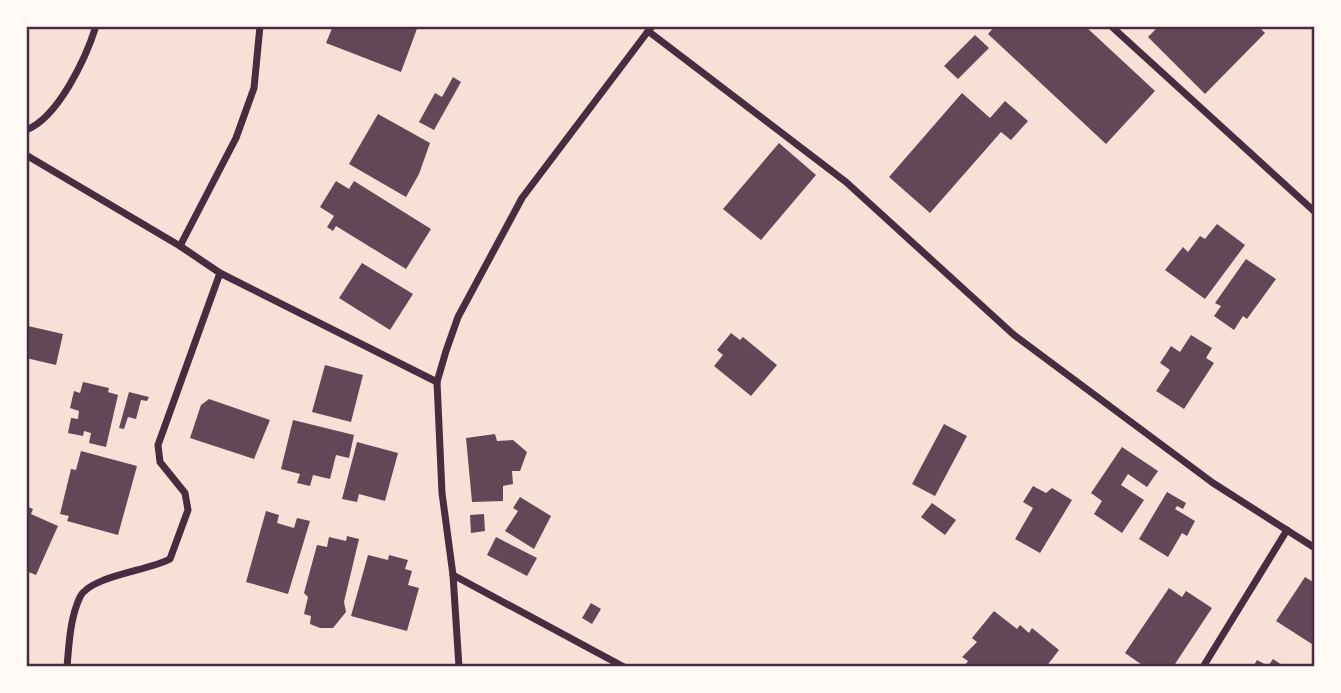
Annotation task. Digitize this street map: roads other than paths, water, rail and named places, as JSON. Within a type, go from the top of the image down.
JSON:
[{"type":"street","points":[[26,130],[36,127],[60,103],[96,26]]},
{"type":"street","points":[[180,246],[236,138],[254,88],[260,26]]},
{"type":"street","points":[[1111,26],[1315,212]]},
{"type":"street","points":[[459,667],[453,575],[442,493],[437,382],[458,317],[522,198],[650,29],[846,182],[1014,335],[1213,483],[1315,548]]},
{"type":"street","points":[[26,155],[180,246],[220,273],[437,382]]},
{"type":"street","points":[[67,667],[71,627],[81,594],[97,582],[156,567],[170,559],[188,510],[185,493],[160,462],[158,445],[220,273]]},
{"type":"street","points":[[1203,667],[1287,530]]},
{"type":"street","points":[[453,575],[624,667]]}]
